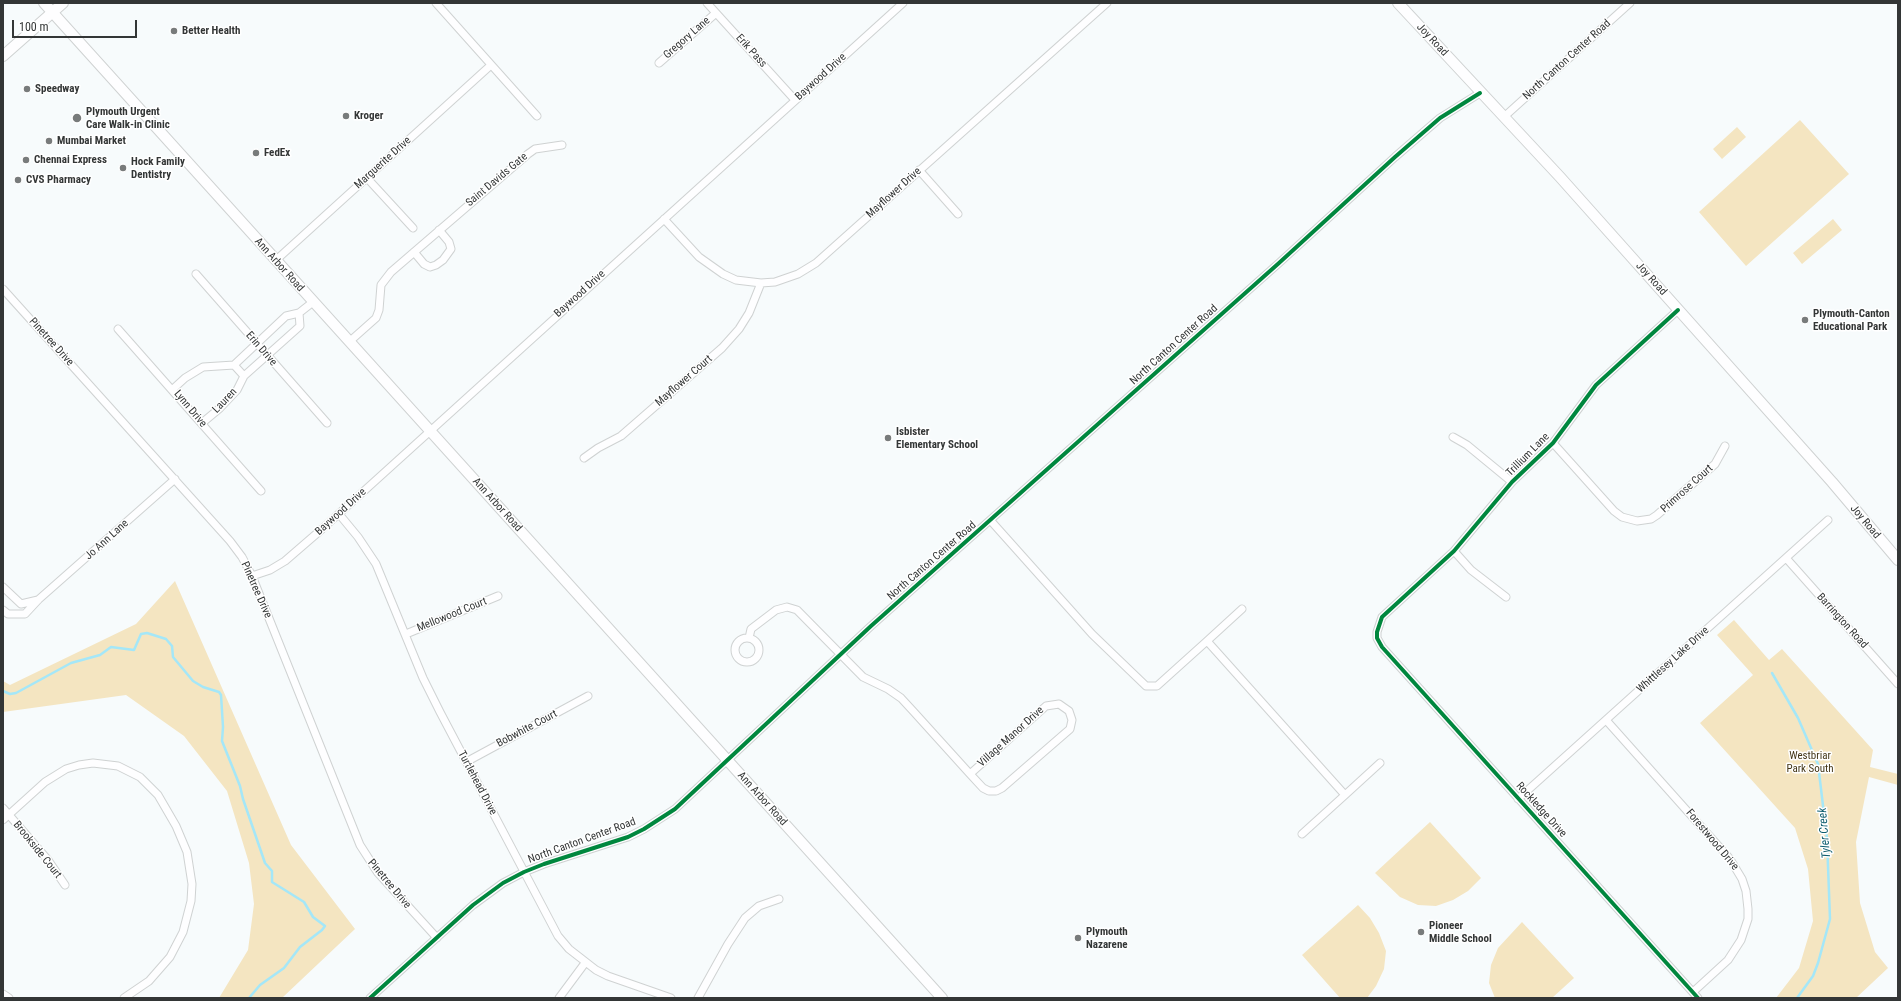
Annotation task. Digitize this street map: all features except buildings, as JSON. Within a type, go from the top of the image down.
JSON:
[{"type":"main road","name":"Ann Arbor Road","points":[[44,3],[727,762],[942,998]]},
{"type":"main road","points":[[3,56],[63,3]]},
{"type":"main road","name":"Joy Road","points":[[1398,3],[1480,93],[1505,116],[1832,482],[1898,560]]},
{"type":"street","points":[[436,3],[537,116]]},
{"type":"street","name":"Erik Pass","points":[[708,3],[795,100]]},
{"type":"street","name":"Baywood Drive","points":[[252,576],[270,570],[285,561],[339,514],[903,3]]},
{"type":"street","name":"North Canton Center Road","points":[[1505,116],[1630,3]]},
{"type":"street","name":"Mayflower Drive","points":[[664,219],[699,257],[712,268],[736,280],[761,283],[787,279],[811,267],[1104,4]]},
{"type":"street","name":"Gregory Lane","points":[[658,63],[716,12]]},
{"type":"street","name":"Marguerite Drive","points":[[275,261],[491,65]]},
{"type":"street","name":"North Canton Center Road","points":[[370,998],[484,896],[524,872],[615,842],[644,829],[675,809],[871,626],[991,521],[1395,157],[1440,118],[1480,93]]},
{"type":"street","name":"Saint Davids Gate","points":[[349,342],[376,318],[379,310],[381,285],[384,279],[439,230],[535,149],[562,145]]},
{"type":"street","points":[[919,170],[958,214]]},
{"type":"street","points":[[367,178],[412,228]]},
{"type":"street","points":[[414,252],[424,264],[430,267],[443,260],[451,249],[449,242],[439,230]]},
{"type":"street","name":"Erin Drive","points":[[196,274],[327,423]]},
{"type":"street","name":"Mayflower Court","points":[[584,458],[598,448],[621,436],[726,344],[739,329],[749,313],[761,283]]},
{"type":"street","name":"Pinetree Drive","points":[[3,289],[230,541],[252,576],[360,845],[378,873],[437,938]]},
{"type":"street","points":[[173,389],[185,378],[203,367],[234,365],[286,316],[299,313],[313,302]]},
{"type":"street","name":"Trillium Lane","points":[[1377,632],[1377,626],[1382,617],[1454,551],[1512,482],[1553,443],[1596,385],[1678,310]]},
{"type":"street","name":"Lauren","points":[[202,423],[220,408],[237,390],[244,376],[300,326],[299,313]]},
{"type":"street","name":"Lynn Drive","points":[[118,329],[262,490]]},
{"type":"street","name":"Lauren","points":[[234,365],[244,376]]},
{"type":"street","points":[[1453,437],[1467,445],[1512,482]]},
{"type":"street","name":"Primrose Court","points":[[1553,443],[1614,510],[1622,517],[1637,521],[1651,519],[1657,515],[1715,464],[1725,446]]},
{"type":"street","name":"Jo Ann Lane","points":[[3,610],[8,614],[25,614],[38,600],[175,479]]},
{"type":"street","name":"Turtlehead Drive","points":[[339,514],[358,537],[376,564],[423,678],[558,936],[569,949],[585,963],[608,976],[671,998]]},
{"type":"street","name":"Whittlesey Lake Drive","points":[[1518,799],[1828,520]]},
{"type":"street","points":[[991,521],[1092,634],[1146,686],[1157,686],[1242,609]]},
{"type":"street","points":[[1454,551],[1471,570],[1506,597]]},
{"type":"street","name":"Barrington Road","points":[[1786,558],[1898,684]]},
{"type":"street","points":[[3,587],[21,604],[38,600]]},
{"type":"street","name":"Mellowood Court","points":[[406,634],[498,596]]},
{"type":"street","name":"Village Manor Drive","points":[[749,638],[751,629],[764,618],[783,608],[791,608],[802,613],[840,656],[863,677],[888,689],[901,698],[970,774],[986,790],[996,791],[1002,788],[1070,729],[1072,720],[1070,711],[1059,704],[1046,706],[970,774]]},
{"type":"street","name":"Rockledge Drive","points":[[1377,632],[1382,647],[1695,995]]},
{"type":"street","points":[[1207,641],[1345,795]]},
{"type":"street","name":"Bobwhite Court","points":[[466,762],[588,696]]},
{"type":"street","name":"Forestwood Drive","points":[[1606,720],[1730,859],[1740,873],[1746,891],[1748,918],[1737,948],[1728,960],[1695,995]]},
{"type":"street","points":[[6,817],[45,782],[66,769],[93,763],[118,766],[140,777],[158,795],[176,826],[187,852],[192,884],[191,901],[183,932],[170,957],[149,981],[124,998]]},
{"type":"street","points":[[1302,834],[1380,763]]},
{"type":"street","name":"Brookside Court","points":[[3,808],[6,817],[48,860],[65,885]]},
{"type":"street","points":[[698,998],[728,944],[745,918],[759,906],[779,899]]},
{"type":"street","points":[[559,998],[585,963]]},
{"type":"street","points":[[3,994],[9,998]]},
{"type":"green space","points":[[1800,120],[1849,174],[1746,266],[1699,212]]},
{"type":"green space","points":[[1737,127],[1746,137],[1722,159],[1713,149]]},
{"type":"green space","points":[[1833,219],[1842,230],[1802,264],[1793,253]]},
{"type":"green space","points":[[175,581],[291,845],[355,929],[282,998],[219,998],[248,950],[254,904],[249,863],[227,791],[184,736],[126,695],[3,712],[3,681],[10,685],[136,624]]},
{"type":"green space","name":"Westbriar Park South","points":[[1734,620],[1769,660],[1782,649],[1873,750],[1870,767],[1898,774],[1898,785],[1869,777],[1856,842],[1860,903],[1875,952],[1888,968],[1856,998],[1776,998],[1799,968],[1813,921],[1808,869],[1795,828],[1700,723],[1753,675],[1717,635]]},
{"type":"green space","points":[[1430,822],[1481,878],[1468,891],[1453,900],[1436,906],[1418,905],[1400,897],[1375,873]]},
{"type":"green space","points":[[1358,905],[1370,918],[1379,933],[1386,951],[1384,969],[1376,986],[1367,998],[1340,998],[1302,955]]},
{"type":"green space","points":[[1522,922],[1574,978],[1552,998],[1495,998],[1489,983],[1491,965],[1498,948]]},
{"type":"waterway","points":[[3,691],[10,694],[16,693],[71,663],[100,655],[111,647],[134,650],[141,634],[147,633],[166,639],[172,646],[173,657],[193,681],[203,687],[219,692],[221,695],[223,727],[222,741],[240,786],[265,863],[272,871],[272,882],[304,902],[313,917],[325,926],[300,947],[284,968],[260,985],[249,998]]},
{"type":"waterway","name":"Tyler Creek","points":[[1772,673],[1798,718],[1818,764],[1827,839],[1830,919],[1813,976],[1797,998]]},
{"type":"cycle path","points":[[370,998],[473,905],[503,883],[544,864],[628,837],[644,829],[675,809],[871,626],[1279,263],[1395,157],[1440,118],[1480,93]]},
{"type":"cycle path","points":[[1678,310],[1596,385],[1553,443],[1512,482],[1454,551],[1382,617],[1377,632],[1377,638],[1382,647],[1698,998]]},
{"type":"place","name":"Better Health","points":[[174,31]]},
{"type":"place","name":"Speedway","points":[[27,89]]},
{"type":"place","name":"Kroger","points":[[346,116]]},
{"type":"place","name":"Plymouth Urgent Care Walk-in Clinic","points":[[77,118]]},
{"type":"place","name":"Mumbai Market","points":[[49,141]]},
{"type":"place","name":"FedEx","points":[[256,153]]},
{"type":"place","name":"Chennai Express","points":[[26,160]]},
{"type":"place","name":"Hock Family Dentistry","points":[[123,168]]},
{"type":"place","name":"CVS Pharmacy","points":[[18,180]]},
{"type":"place","name":"Plymouth-Canton Educational Park","points":[[1805,320]]},
{"type":"place","name":"Isbister Elementary School","points":[[888,438]]},
{"type":"place","name":"Pioneer Middle School","points":[[1421,932]]},
{"type":"place","name":"Plymouth Nazarene","points":[[1078,938]]}]
